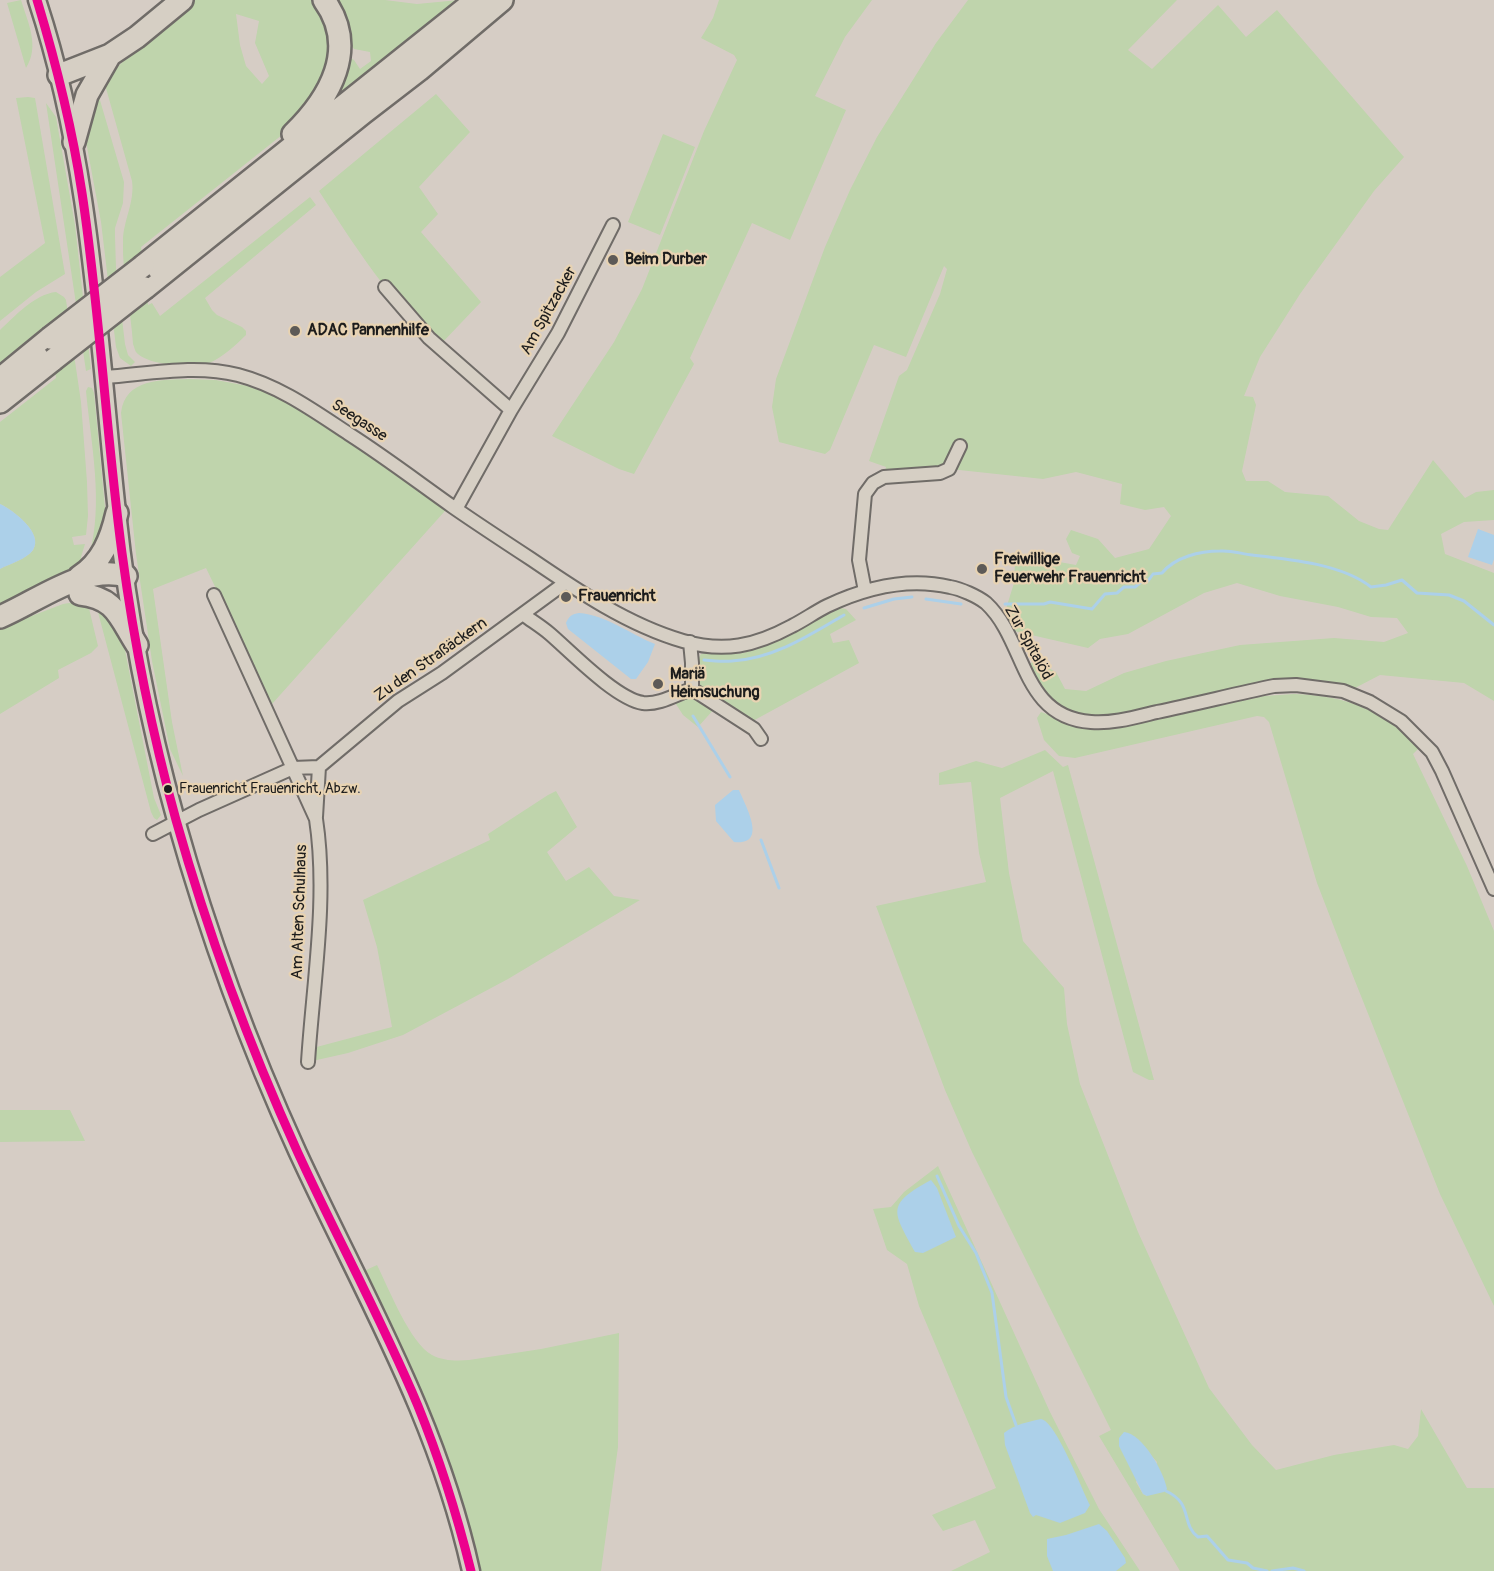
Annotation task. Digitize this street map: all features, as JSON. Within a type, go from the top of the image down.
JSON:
[{"type":"highway","points":[[59,75],[110,55],[137,37],[182,0]]},
{"type":"highway","points":[[231,195],[305,122],[316,109],[334,78],[338,65],[339,32],[324,0]]},
{"type":"highway","points":[[0,379],[476,0]]},
{"type":"highway","points":[[0,402],[363,112],[419,70],[502,0]]},
{"type":"highway","points":[[74,142],[87,95],[110,55]]},
{"type":"highway","points":[[77,588],[110,540],[117,513]]},
{"type":"highway","points":[[0,617],[77,588],[105,572],[126,576]]},
{"type":"highway","points":[[77,588],[108,603],[137,645]]},
{"type":"main road","points":[[37,0],[59,75],[74,142],[96,288],[117,513],[126,576],[154,735],[176,821],[225,972],[272,1093],[315,1188],[395,1350],[427,1426],[456,1510],[471,1571]]},
{"type":"street","name":"Am Spitzacker","points":[[456,509],[511,410],[558,333],[613,225]]},
{"type":"street","points":[[384,287],[429,338],[511,410]]},
{"type":"street","name":"Seegasse","points":[[105,377],[187,370],[215,371],[258,381],[295,399],[377,452],[565,583],[639,623],[690,642]]},
{"type":"street","points":[[865,591],[859,560],[865,494],[873,483],[884,477],[940,473],[950,469],[960,446]]},
{"type":"street","name":"Zu den Straßäckern","points":[[319,767],[398,701],[442,674],[565,583]]},
{"type":"street","name":"Zur Spitalöd","points":[[690,642],[721,648],[756,642],[794,626],[827,606],[881,585],[916,583],[950,587],[985,602],[999,620],[1043,701],[1055,712],[1091,722],[1134,717],[1274,686],[1296,685],[1343,691],[1370,702],[1401,721],[1432,752],[1494,889]]},
{"type":"street","name":"Am Alten Schulhaus","points":[[214,595],[316,819],[320,843],[320,896],[308,1062]]},
{"type":"street","points":[[524,615],[547,631],[594,673],[633,700],[652,703],[692,688]]},
{"type":"street","points":[[690,642],[692,688]]},
{"type":"street","points":[[692,688],[754,729],[762,739]]},
{"type":"street","points":[[153,834],[176,821],[293,768],[319,767],[316,819]]},
{"type":"green space","points":[[21,0],[32,43],[30,60],[26,68],[7,3]]},
{"type":"green space","points":[[195,0],[314,0],[329,22],[330,67],[292,127],[141,247],[148,305],[152,303],[160,316],[310,197],[316,205],[205,298],[217,315],[242,327],[246,335],[219,358],[202,365],[171,365],[150,360],[136,352],[133,344],[123,254],[124,234],[132,196],[132,181],[104,81],[137,47]],"holes":[[[236,14],[259,21],[255,43],[269,76],[262,84],[246,66],[240,45]]]},
{"type":"green space","points":[[331,0],[385,0],[417,4],[459,0],[325,107],[346,56],[354,60],[360,69],[371,61],[370,52],[354,49],[346,38]]},
{"type":"green space","points":[[719,0],[872,0],[845,37],[815,96],[846,110],[790,240],[752,223],[690,358],[694,364],[634,474],[552,436],[614,342],[642,289],[704,131],[737,60],[734,55],[701,38],[713,18]]},
{"type":"green space","points":[[968,0],[1177,0],[1128,50],[1152,69],[1218,5],[1246,37],[1277,10],[1404,157],[1374,191],[1300,294],[1260,357],[1244,396],[1253,397],[1256,405],[1242,471],[1246,481],[1268,481],[1285,492],[1328,496],[1359,521],[1388,530],[1433,460],[1465,498],[1476,492],[1494,490],[1494,520],[1464,522],[1441,534],[1445,554],[1494,573],[1494,701],[1464,683],[1380,675],[1355,688],[1310,680],[1256,685],[1119,716],[1090,717],[1058,706],[1038,686],[1029,664],[1035,661],[1056,672],[1065,689],[1086,691],[1124,673],[1166,661],[1240,645],[1334,638],[1384,642],[1408,633],[1397,618],[1371,617],[1338,607],[1280,596],[1237,583],[1204,593],[1128,634],[1100,639],[1088,648],[1014,631],[1005,612],[1014,583],[1015,561],[1054,561],[1076,565],[1080,556],[1072,553],[1066,539],[1071,530],[1098,539],[1115,558],[1149,549],[1171,516],[1164,507],[1145,510],[1120,504],[1122,484],[1076,472],[1043,479],[950,469],[884,477],[886,467],[869,461],[899,376],[907,370],[940,294],[947,269],[944,266],[906,357],[874,345],[830,450],[825,454],[779,442],[772,407],[776,379],[825,247],[877,137],[936,43]]},
{"type":"green space","points":[[97,90],[124,182],[123,203],[115,228],[116,268],[125,344],[128,355],[135,362],[131,366],[120,358],[116,347],[101,222],[85,136]]},
{"type":"green space","points":[[436,94],[470,132],[419,187],[438,214],[421,232],[481,302],[440,345],[389,292],[359,252],[319,191]]},
{"type":"green space","points":[[16,98],[35,98],[65,274],[36,292],[0,321],[0,277],[45,243]]},
{"type":"green space","points":[[46,103],[56,117],[75,225],[91,369],[86,371]]},
{"type":"green space","points":[[663,134],[695,147],[660,235],[628,222]]},
{"type":"green space","points":[[56,292],[66,300],[81,402],[88,516],[86,535],[72,537],[74,545],[85,544],[81,557],[82,569],[0,608],[0,569],[27,556],[33,550],[35,543],[34,536],[26,523],[0,504],[0,422],[56,378],[48,323],[0,363],[0,330],[33,301]]},
{"type":"green space","points":[[216,380],[264,389],[453,502],[272,704],[206,568],[153,589],[172,722],[183,776],[170,749],[152,661],[136,554],[121,413],[124,402],[137,387],[157,381]]},
{"type":"green space","points":[[88,387],[92,388],[94,393],[106,518],[105,528],[89,556],[96,515],[96,495],[86,391]]},
{"type":"green space","points":[[87,600],[98,646],[91,653],[58,670],[59,678],[0,714],[0,628],[63,604]]},
{"type":"green space","points":[[95,601],[99,603],[123,640],[154,798],[161,815],[157,820],[151,812]]},
{"type":"green space","points":[[841,608],[846,609],[856,620],[830,634],[833,643],[849,640],[859,663],[751,722],[700,690],[696,672],[701,654],[738,654],[769,645]]},
{"type":"green space","points":[[1294,694],[1331,698],[1362,707],[1391,723],[1419,748],[1413,754],[1467,866],[1494,931],[1494,1306],[1440,1194],[1317,883],[1269,722],[1264,717],[1257,716],[1075,758],[1059,756],[1044,740],[1037,718],[1041,712],[1094,730],[1120,728],[1264,696]]},
{"type":"green space","points":[[687,697],[715,708],[698,727],[683,715],[674,701]]},
{"type":"green space","points":[[1045,750],[1063,767],[1068,765],[1154,1080],[1133,1072],[1053,771],[1000,798],[1009,873],[1023,941],[1064,988],[1067,1024],[1080,1084],[1138,1232],[1209,1388],[1252,1445],[1276,1470],[1334,1455],[1394,1445],[1408,1449],[1418,1436],[1421,1409],[1467,1488],[1494,1488],[1494,1571],[1180,1571],[1099,1436],[1111,1430],[972,1152],[945,1090],[876,906],[986,882],[979,853],[971,782],[939,785],[939,773],[976,761],[1002,768]],"holes":[[[1148,1452],[1157,1462],[1147,1496],[1143,1494],[1136,1482]]]},
{"type":"green space","points":[[556,791],[577,827],[547,852],[566,881],[589,867],[614,896],[640,900],[508,979],[403,1035],[348,1053],[308,1062],[309,1049],[392,1027],[377,947],[363,900],[490,840],[488,834]]},
{"type":"green space","points":[[0,1110],[70,1110],[85,1141],[0,1142]]},
{"type":"green space","points":[[938,1166],[1050,1412],[1099,1509],[1140,1571],[951,1571],[990,1552],[975,1520],[943,1531],[932,1515],[996,1488],[919,1306],[907,1264],[887,1250],[873,1209],[891,1207],[904,1192]]},
{"type":"green space","points":[[377,1265],[408,1328],[424,1349],[441,1358],[469,1360],[541,1349],[619,1333],[618,1447],[601,1571],[480,1571],[471,1531],[446,1454],[416,1381],[364,1271]]},
{"type":"water","points":[[0,504],[26,523],[34,536],[35,543],[33,550],[27,556],[0,569]]},
{"type":"water","points":[[1478,529],[1494,535],[1492,565],[1468,557]]},
{"type":"water","points":[[579,613],[599,617],[655,644],[648,662],[636,679],[631,679],[568,629],[566,623],[568,619]]},
{"type":"water","points":[[733,790],[739,790],[752,823],[753,831],[745,842],[734,842],[716,821],[715,805]]},
{"type":"water","points":[[931,1180],[937,1188],[956,1237],[923,1253],[915,1252],[898,1218],[898,1210],[906,1196]]},
{"type":"water","points":[[1041,1419],[1054,1431],[1061,1443],[1090,1505],[1085,1513],[1060,1523],[1036,1515],[1033,1517],[1030,1513],[1005,1445],[1004,1433],[1008,1430]]},
{"type":"water","points":[[1124,1432],[1138,1439],[1152,1455],[1165,1482],[1167,1489],[1164,1492],[1147,1496],[1143,1494],[1119,1446],[1119,1438]]},
{"type":"water","points":[[1099,1524],[1107,1531],[1126,1563],[1116,1571],[1053,1571],[1047,1556],[1047,1539]]},
{"type":"waterway","points":[[1005,604],[1050,602],[1092,609],[1105,594],[1117,593],[1124,587],[1135,587],[1141,582],[1148,581],[1153,574],[1162,573],[1167,567],[1181,559],[1204,552],[1224,551],[1314,564],[1345,573],[1371,587],[1402,580],[1417,593],[1449,595],[1464,601],[1494,625]]},
{"type":"waterway","points":[[864,608],[894,599],[912,597]]},
{"type":"waterway","points":[[926,599],[961,604]]},
{"type":"waterway","points":[[704,660],[729,661],[762,656],[791,645],[844,615]]},
{"type":"waterway","points":[[693,716],[730,777]]},
{"type":"waterway","points":[[761,840],[779,888]]},
{"type":"waterway","points":[[937,1176],[959,1226],[976,1253],[992,1293],[1006,1397],[1016,1425]]},
{"type":"waterway","points":[[1166,1491],[1180,1502],[1189,1526],[1198,1537],[1207,1536],[1228,1560],[1247,1563],[1253,1568],[1267,1571]]},
{"type":"waterway","points":[[1272,1571],[1293,1568],[1304,1571]]},
{"type":"transit line","points":[[37,0],[63,95],[78,168],[94,283],[116,508],[127,587],[152,721],[176,820],[202,905],[246,1030],[298,1153],[390,1342],[418,1406],[448,1488],[471,1571]]},
{"type":"place","name":"Beim Durber","points":[[613,260]]},
{"type":"place","name":"ADAC Pannenhilfe","points":[[295,331]]},
{"type":"place","name":"Freiwillige Feuerwehr Frauenricht","points":[[982,569]]},
{"type":"place","name":"Frauenricht","points":[[566,597]]},
{"type":"place","name":"Mariä Heimsuchung","points":[[658,684]]},
{"type":"place","name":"Frauenricht Frauenricht, Abzw.","points":[[168,789]]}]
